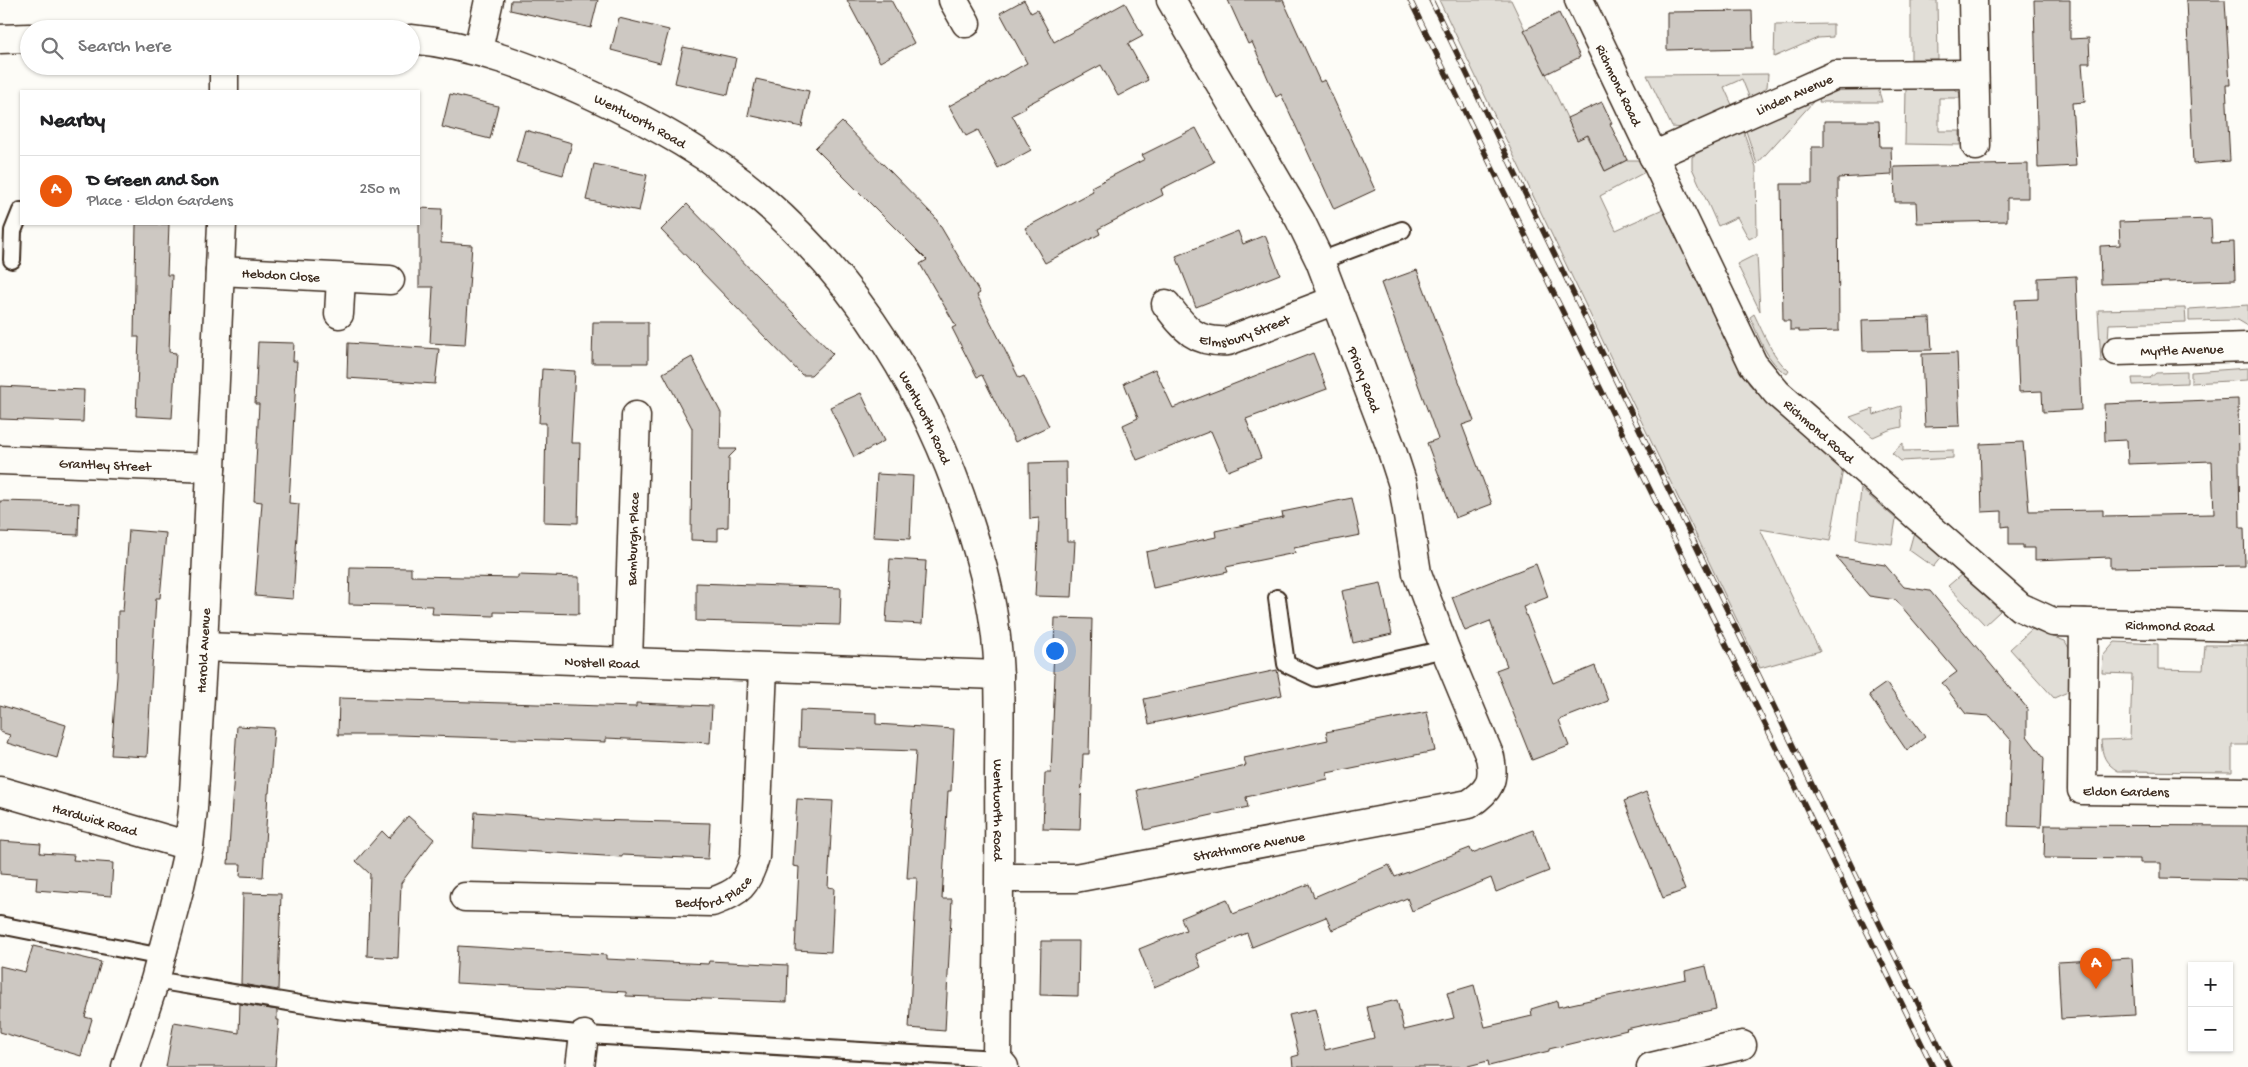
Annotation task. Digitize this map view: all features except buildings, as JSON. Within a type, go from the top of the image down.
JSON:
[{"type":"street","points":[[478,50],[489,0]]},
{"type":"street","points":[[953,0],[966,23]]},
{"type":"street","name":"Priory Road","points":[[1170,0],[1300,220],[1320,261],[1390,445],[1403,485],[1417,573],[1445,649],[1490,757],[1492,770],[1490,785]]},
{"type":"street","name":"Richmond Road","points":[[1579,0],[1753,364],[1777,393],[2020,607],[2053,622],[2248,627]]},
{"type":"street","points":[[1973,0],[1976,146]]},
{"type":"street","points":[[0,39],[20,38]]},
{"type":"street","name":"Wentworth Road","points":[[420,40],[478,50],[562,81],[628,112],[695,149],[762,199],[819,253],[872,320],[921,401],[952,474],[983,565],[994,622],[999,675],[1000,1063]]},
{"type":"street","name":"Linden Avenue","points":[[1653,156],[1836,75],[1974,74]]},
{"type":"street","points":[[224,75],[224,90]]},
{"type":"street","name":"Harold Avenue","points":[[126,1067],[158,969],[189,846],[203,647],[222,225]]},
{"type":"street","name":"Hebdon Close","points":[[220,271],[390,280]]},
{"type":"street","points":[[339,314],[341,278]]},
{"type":"street","name":"Elmsbury Street","points":[[1166,304],[1182,325],[1196,337],[1212,342],[1228,341],[1334,300]]},
{"type":"street","name":"Myrtle Avenue","points":[[2117,351],[2248,347]]},
{"type":"street","name":"Bamburgh Place","points":[[628,661],[636,416]]},
{"type":"street","name":"Grantley Street","points":[[0,460],[211,468]]},
{"type":"street","name":"Eldon Gardens","points":[[2084,622],[2082,790],[2248,792]]},
{"type":"street","name":"Nostell Road","points":[[203,647],[999,675]]},
{"type":"street","name":"Bedford Place","points":[[465,897],[712,902],[734,894],[749,876],[754,857],[763,668]]},
{"type":"street","name":"Strathmore Avenue","points":[[1000,878],[1075,878],[1460,806],[1469,804],[1481,796],[1490,785]]},
{"type":"street","name":"Hardwick Road","points":[[0,791],[189,846]]},
{"type":"street","points":[[580,1067],[584,1034]]},
{"type":"street","points":[[1651,1067],[1742,1045]]},
{"type":"lane","points":[[12,260],[13,231],[20,214]]},
{"type":"lane","points":[[1320,261],[1402,230]]},
{"type":"lane","points":[[1277,598],[1286,664],[1316,678],[1445,649]]},
{"type":"lane","points":[[0,925],[158,969],[336,1010],[584,1034],[1000,1063]]},
{"type":"shaded area","points":[[1439,0],[1511,0],[1577,139],[1587,135],[1605,171],[1627,160],[1639,160],[1645,172],[1600,196],[1616,230],[1663,209],[1749,384],[1762,398],[1843,469],[1830,541],[1760,529],[1820,651],[1760,668]]},
{"type":"shaded area","points":[[1911,0],[1937,0],[1938,59],[1911,59]]},
{"type":"shaded area","points":[[1833,24],[1833,37],[1818,38],[1774,57],[1775,25]]},
{"type":"shaded area","points":[[1768,74],[1767,87],[1750,99],[1742,79],[1724,87],[1733,107],[1683,128],[1672,127],[1647,75]]},
{"type":"shaded area","points":[[1952,87],[1960,93],[1960,98],[1939,98],[1939,131],[1960,131],[1960,145],[1905,144],[1906,88]]},
{"type":"shaded area","points":[[1841,88],[1878,88],[1882,102],[1819,102],[1821,93]]},
{"type":"shaded area","points":[[1813,96],[1813,102],[1757,164],[1745,128]]},
{"type":"shaded area","points":[[1743,130],[1756,167],[1757,235],[1749,239],[1737,217],[1718,226],[1692,168],[1692,157],[1700,151]]},
{"type":"shaded area","points":[[1757,254],[1760,311],[1737,264]]},
{"type":"shaded area","points":[[2248,305],[2248,326],[2238,320],[2189,321],[2189,309]]},
{"type":"shaded area","points":[[2185,308],[2186,322],[2109,324],[2107,361],[2101,362],[2098,310]]},
{"type":"shaded area","points":[[1754,314],[1773,352],[1789,371],[1787,374],[1774,363],[1764,349],[1750,317]]},
{"type":"shaded area","points":[[2248,368],[2248,380],[2191,383],[2191,372]]},
{"type":"shaded area","points":[[2187,372],[2187,383],[2133,385],[2132,378],[2150,378],[2156,373]]},
{"type":"shaded area","points":[[1901,406],[1902,427],[1873,437],[1850,417],[1873,409],[1874,415]]},
{"type":"shaded area","points":[[1903,443],[1903,451],[1953,450],[1953,458],[1901,461],[1892,453]]},
{"type":"shaded area","points":[[1861,489],[1896,519],[1892,544],[1856,539]]},
{"type":"shaded area","points":[[1914,532],[1942,556],[1933,567],[1909,550]]},
{"type":"shaded area","points":[[1962,574],[2000,611],[1985,625],[1948,586]]},
{"type":"shaded area","points":[[2032,629],[2065,641],[2071,652],[2070,691],[2054,698],[2010,649]]},
{"type":"shaded area","points":[[2115,642],[2158,644],[2158,669],[2203,670],[2205,645],[2248,645],[2248,745],[2232,745],[2232,772],[2118,771],[2107,762],[2103,755],[2101,740],[2130,739],[2132,674],[2102,673],[2103,656]]},
{"type":"railway","points":[[1410,0],[1933,1067]]},
{"type":"railway","points":[[1431,0],[1949,1067]]},
{"type":"place","name":"D Green and Son","points":[[2096,989]]}]
